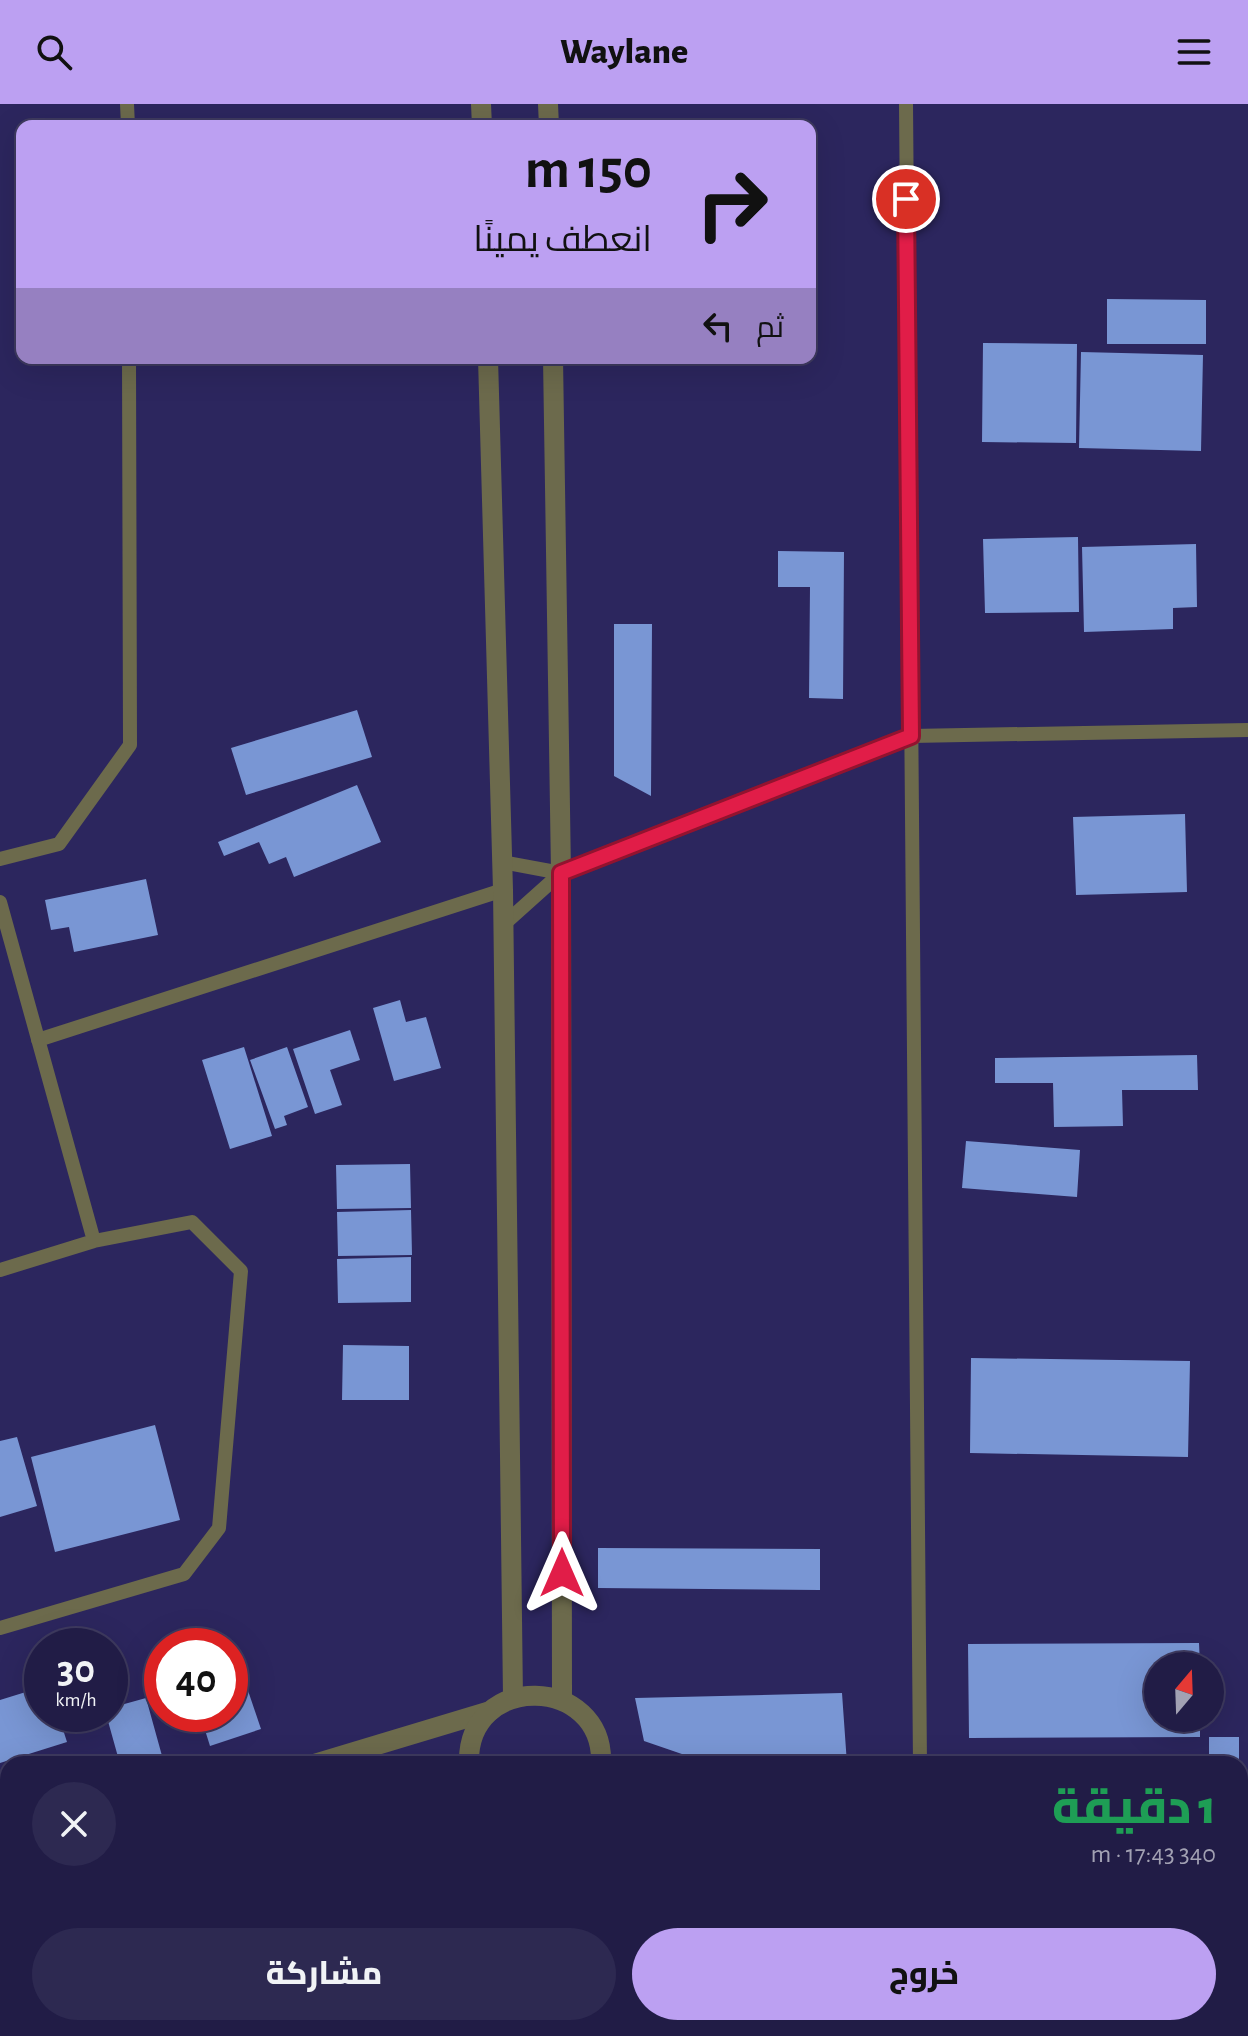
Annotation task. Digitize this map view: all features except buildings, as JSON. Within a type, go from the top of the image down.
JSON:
[{"type":"street","points":[[488,364],[503,890],[513,1698]]},
{"type":"street","points":[[553,364],[561,873],[562,1700]]},
{"type":"street","points":[[341,1756],[490,1711],[513,1698],[537,1694],[562,1700],[582,1713],[595,1732],[601,1756]]},
{"type":"street","points":[[469,1756],[476,1729],[490,1711]]},
{"type":"lane","points":[[906,104],[920,1756]]},
{"type":"lane","points":[[0,859],[59,844],[130,745],[129,364]]},
{"type":"lane","points":[[503,925],[561,873],[911,736],[1248,730]]},
{"type":"lane","points":[[502,862],[561,873]]},
{"type":"lane","points":[[38,1040],[503,890]]},
{"type":"lane","points":[[0,902],[94,1241]]},
{"type":"lane","points":[[0,1270],[94,1241],[192,1222],[241,1271],[219,1528],[184,1574],[0,1628]]},
{"type":"route","points":[[562,1573],[561,873],[911,736],[906,199]]}]
